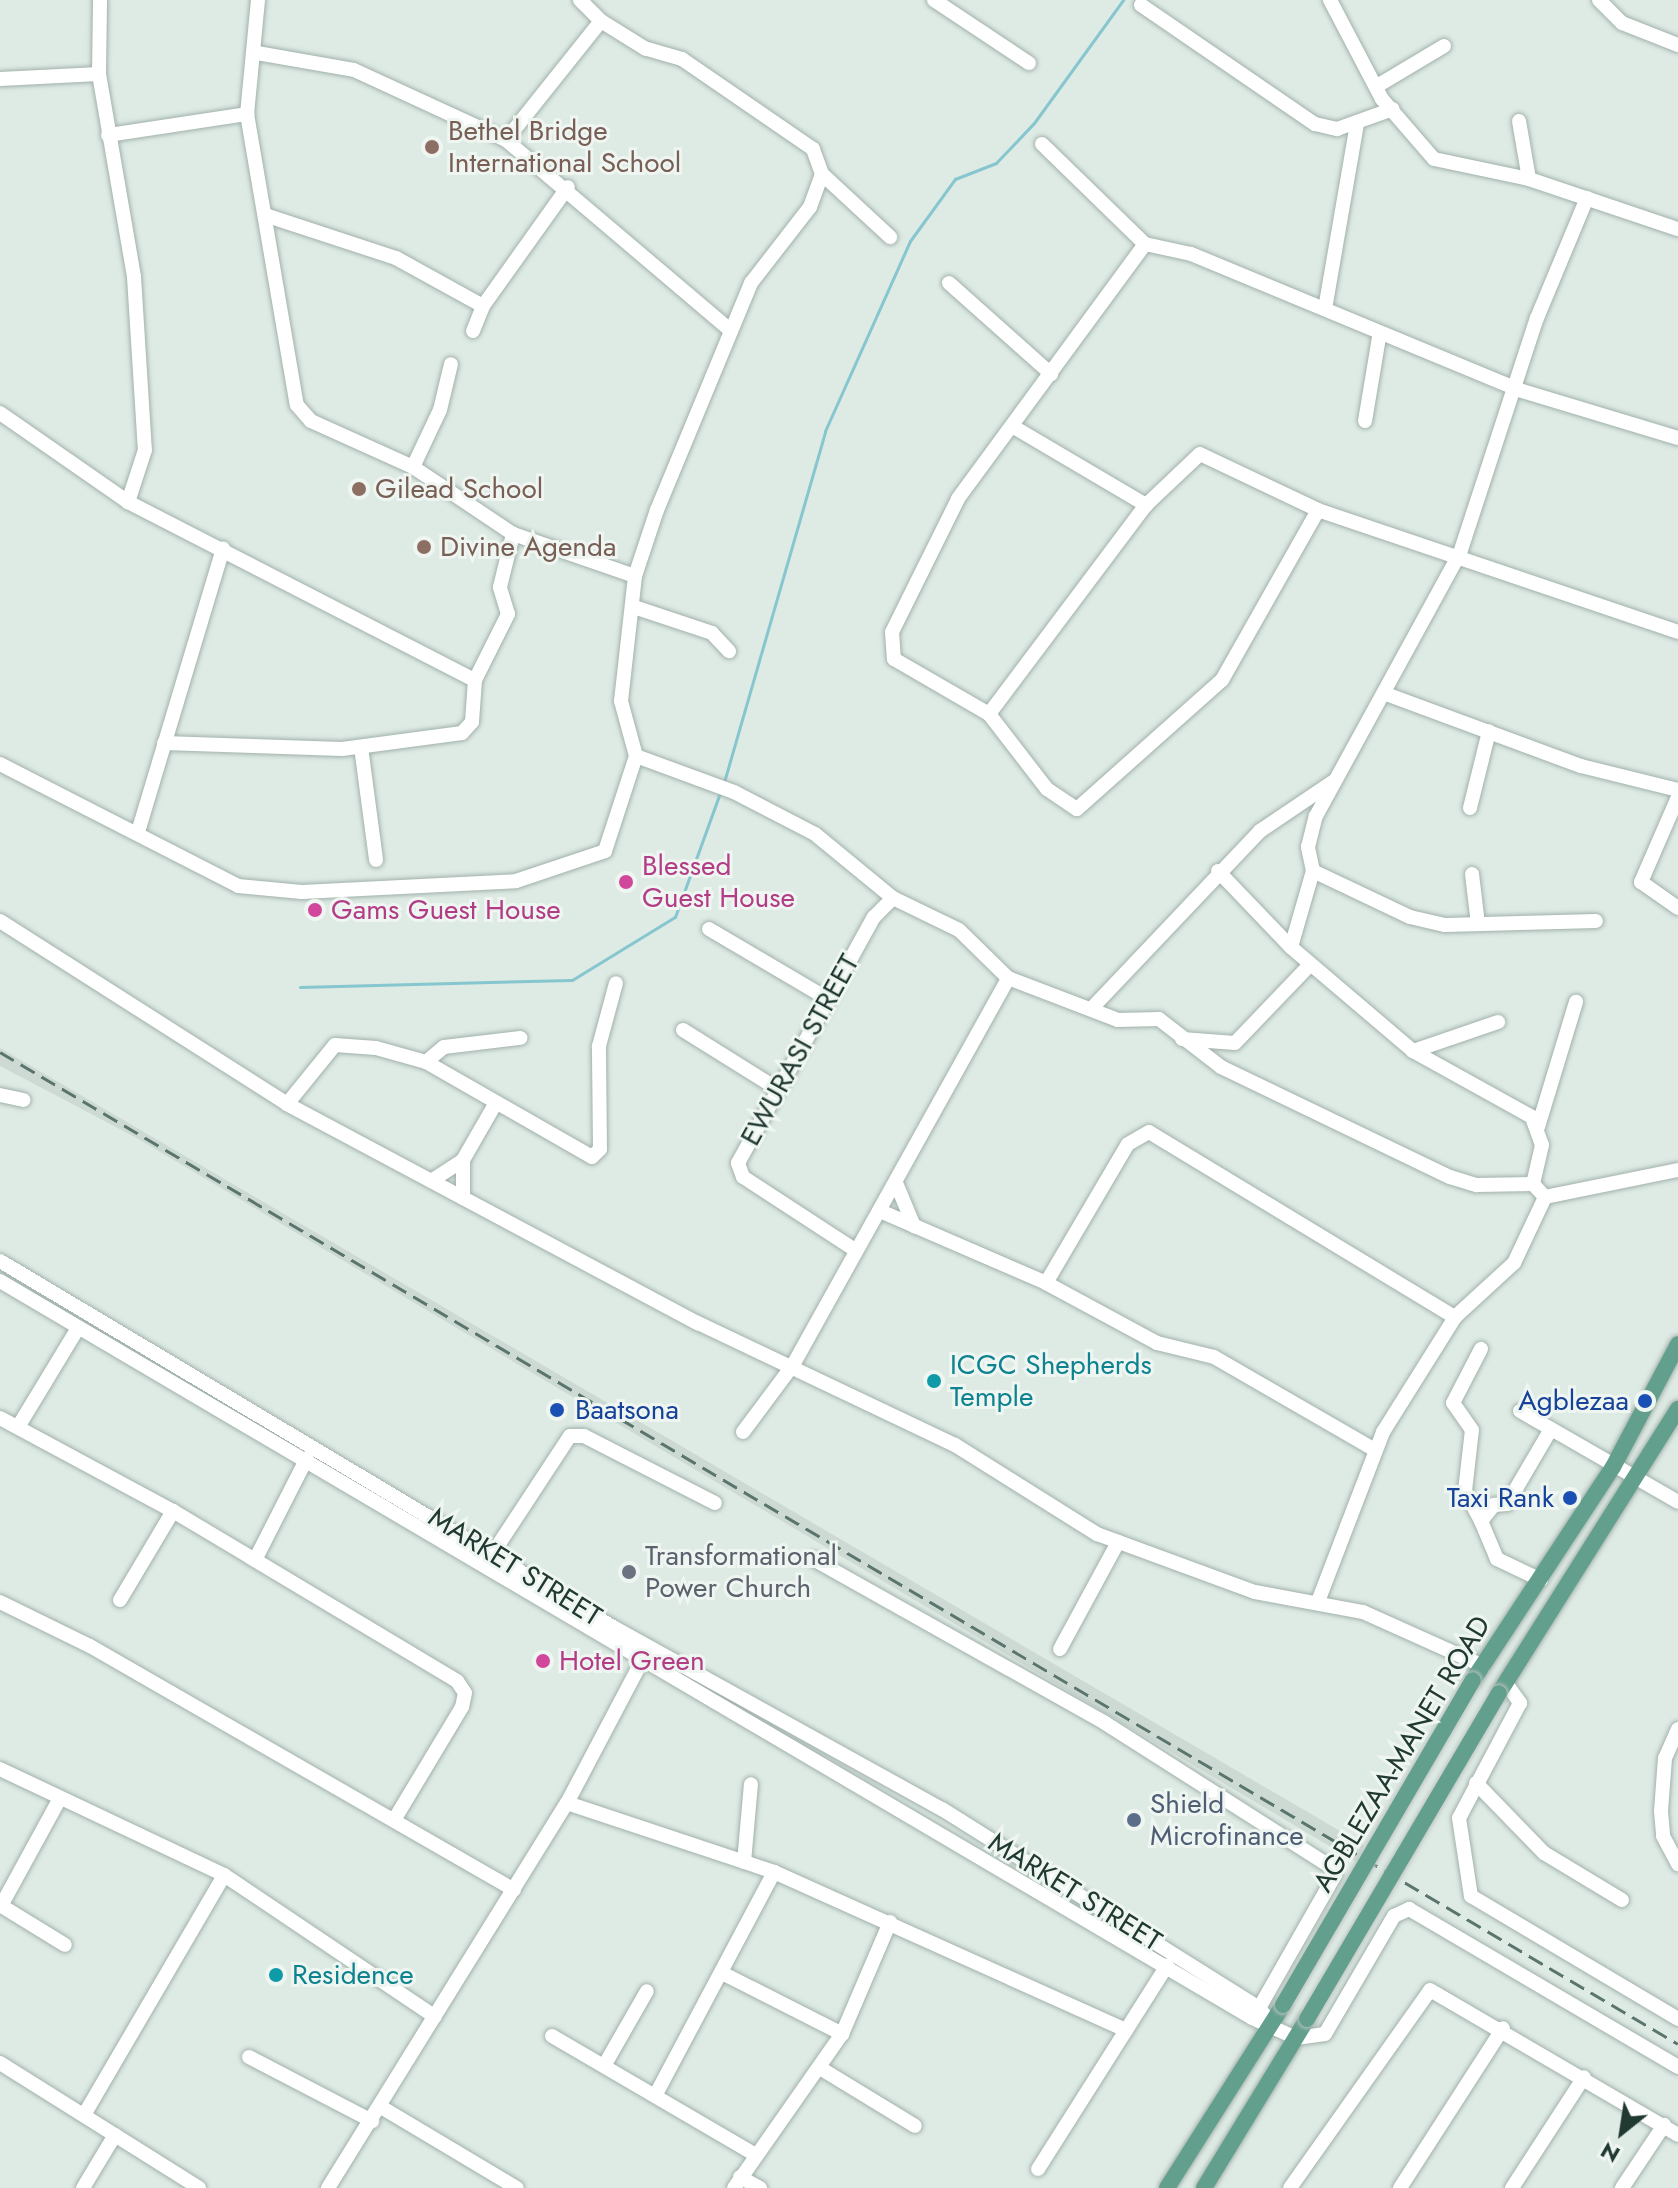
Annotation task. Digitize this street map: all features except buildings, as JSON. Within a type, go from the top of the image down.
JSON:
[{"type":"main road","name":"AGBLEZAA-MANET ROAD","points":[[1167,2188],[1272,2025],[1478,1673],[1613,1467],[1678,1344]]},
{"type":"main road","name":"AGBLEZAA-MANET ROAD","points":[[1204,2188],[1502,1688],[1638,1480],[1676,1412]]},
{"type":"street","points":[[100,0],[99,74],[134,277],[145,450],[128,502]]},
{"type":"street","points":[[258,0],[257,53],[247,114],[268,216],[297,405],[349,441],[413,467],[513,534],[635,576]]},
{"type":"street","points":[[580,0],[601,21],[646,49],[682,59],[813,149],[822,174],[890,237]]},
{"type":"street","points":[[934,0],[1029,63]]},
{"type":"street","points":[[1330,0],[1377,86],[1434,159],[1529,179],[1678,229]]},
{"type":"street","points":[[1599,0],[1622,23],[1678,45]]},
{"type":"street","points":[[1141,5],[1315,124],[1337,129],[1393,109]]},
{"type":"street","points":[[506,140],[601,21]]},
{"type":"street","points":[[1377,86],[1444,46]]},
{"type":"street","points":[[257,53],[354,70],[506,140],[568,187],[729,329]]},
{"type":"street","points":[[0,79],[88,80],[99,74]]},
{"type":"street","points":[[108,135],[247,114]]},
{"type":"street","points":[[1519,121],[1529,179]]},
{"type":"street","points":[[1325,309],[1357,123]]},
{"type":"street","points":[[1042,144],[1145,244],[1191,254],[1325,309],[1379,337],[1519,390],[1678,438]]},
{"type":"street","points":[[0,764],[138,832],[238,886],[302,892],[516,881],[605,851],[636,756],[621,701],[634,607],[635,576],[729,329],[772,248],[810,207],[822,174]]},
{"type":"street","points":[[473,331],[483,306],[568,187]]},
{"type":"street","points":[[1291,947],[1313,871],[1309,833],[1460,553],[1519,390],[1537,318],[1587,198]]},
{"type":"street","points":[[268,216],[396,258],[483,306]]},
{"type":"street","points":[[1145,244],[958,499],[888,647],[894,659],[989,714],[1061,803],[1083,806],[1222,680],[1318,510]]},
{"type":"street","points":[[949,283],[1051,374]]},
{"type":"street","points":[[1365,421],[1379,337]]},
{"type":"street","points":[[413,467],[440,410],[451,364]]},
{"type":"street","points":[[0,413],[128,502],[223,548],[475,680]]},
{"type":"street","points":[[1012,426],[1146,505]]},
{"type":"street","points":[[989,714],[1146,505],[1193,456],[1207,454],[1318,510],[1460,553],[1678,632]]},
{"type":"street","points":[[164,743],[361,747],[462,733],[472,722],[475,680],[508,614],[500,587],[513,534]]},
{"type":"street","points":[[138,832],[223,548]]},
{"type":"street","points":[[634,607],[712,633],[729,651]]},
{"type":"street","points":[[1386,694],[1581,766],[1678,790]]},
{"type":"street","points":[[1470,808],[1489,731]]},
{"type":"street","points":[[361,747],[376,860]]},
{"type":"street","points":[[636,756],[734,792],[832,845],[893,898],[959,930],[1008,978],[1093,1007],[1118,1020],[1159,1019],[1221,1067],[1450,1177],[1477,1185],[1533,1184],[1545,1197]]},
{"type":"street","points":[[1093,1007],[1218,871],[1260,831],[1338,779]]},
{"type":"street","points":[[1678,797],[1641,882],[1678,908]]},
{"type":"street","points":[[1218,871],[1308,967],[1413,1051],[1521,1107],[1538,1127],[1542,1145],[1533,1184]]},
{"type":"street","points":[[1313,871],[1410,917],[1478,924],[1596,921]]},
{"type":"street","points":[[1472,874],[1478,924]]},
{"type":"street","name":"EWURASI STREET","points":[[852,1248],[737,1172],[874,917],[893,898]]},
{"type":"street","points":[[0,921],[287,1104],[463,1198],[955,1445],[1118,1542],[1255,1592],[1319,1599],[1478,1673]]},
{"type":"street","points":[[709,929],[828,999]]},
{"type":"street","points":[[1182,1039],[1235,1043],[1308,967]]},
{"type":"street","points":[[743,1432],[793,1365],[852,1248],[880,1211],[1008,978]]},
{"type":"street","points":[[287,1104],[335,1045],[426,1062],[494,1106],[584,1156],[596,1154],[598,1056],[616,983]]},
{"type":"street","points":[[1538,1127],[1576,1002]]},
{"type":"street","points":[[1413,1051],[1498,1022]]},
{"type":"street","points":[[683,1030],[779,1090]]},
{"type":"street","points":[[426,1062],[444,1047],[520,1038]]},
{"type":"street","points":[[0,1095],[23,1100]]},
{"type":"street","points":[[431,1181],[463,1160],[494,1106]]},
{"type":"street","points":[[1046,1283],[1128,1144],[1149,1132],[1455,1317]]},
{"type":"street","points":[[463,1160],[463,1198]]},
{"type":"street","points":[[1545,1197],[1678,1170]]},
{"type":"street","points":[[896,1183],[914,1226]]},
{"type":"street","points":[[1319,1599],[1375,1450],[1455,1317],[1514,1263],[1545,1197]]},
{"type":"street","points":[[880,1211],[1046,1283],[1157,1343],[1249,1375],[1375,1450]]},
{"type":"street","name":"MARKET STREET","points":[[0,1261],[493,1553],[942,1809],[1259,2008],[1272,2025]]},
{"type":"street","name":"MARKET STREET","points":[[0,1281],[307,1458],[642,1661],[1296,2038]]},
{"type":"street","points":[[18,1427],[78,1328]]},
{"type":"street","points":[[1481,1349],[1453,1403],[1472,1430],[1465,1491],[1497,1559],[1541,1580]]},
{"type":"street","points":[[1520,1411],[1678,1502]]},
{"type":"street","points":[[0,1418],[173,1511],[465,1693],[396,1817]]},
{"type":"street","points":[[1481,1521],[1494,1505],[1507,1504],[1551,1429]]},
{"type":"street","points":[[493,1553],[570,1436],[584,1436],[715,1503]]},
{"type":"street","points":[[255,1560],[307,1458]]},
{"type":"street","points":[[120,1600],[173,1511]]},
{"type":"street","points":[[1060,1649],[1118,1542]]},
{"type":"street","points":[[813,1559],[1105,1723],[1333,1868],[1335,1875],[1259,2008]]},
{"type":"street","points":[[0,1602],[396,1817],[514,1890]]},
{"type":"street","points":[[328,2188],[567,1803],[642,1661]]},
{"type":"street","points":[[1502,1688],[1520,1703],[1459,1818],[1471,1896],[1678,2019]]},
{"type":"street","points":[[1678,1729],[1665,1758],[1671,1838],[1678,1864]]},
{"type":"street","points":[[0,1769],[58,1802],[224,1875],[435,2017]]},
{"type":"street","points":[[1476,1783],[1544,1853],[1622,1900]]},
{"type":"street","points":[[744,1862],[751,1784]]},
{"type":"street","points":[[58,1802],[0,1906],[65,1945]]},
{"type":"street","points":[[567,1803],[774,1872],[1126,2030]]},
{"type":"street","points":[[655,2096],[774,1872]]},
{"type":"street","points":[[84,2115],[224,1875]]},
{"type":"street","points":[[1296,2038],[1325,2034],[1394,1916],[1409,1909],[1678,2067]]},
{"type":"street","points":[[760,2188],[737,2182],[842,2034],[890,1922]]},
{"type":"street","points":[[1038,2169],[1167,1966]]},
{"type":"street","points":[[722,1973],[842,2034]]},
{"type":"street","points":[[604,2066],[647,1991]]},
{"type":"street","points":[[1290,2188],[1422,1992],[1436,1991],[1503,2028],[1678,2135]]},
{"type":"street","points":[[1400,2188],[1503,2028]]},
{"type":"street","points":[[552,2036],[754,2154]]},
{"type":"street","points":[[249,2057],[372,2121]]},
{"type":"street","points":[[0,2063],[199,2188]]},
{"type":"street","points":[[820,2068],[915,2126]]},
{"type":"street","points":[[1512,2188],[1584,2077]]},
{"type":"street","points":[[381,2107],[517,2188]]},
{"type":"street","points":[[1622,2188],[1664,2125]]},
{"type":"street","points":[[83,2188],[115,2135]]},
{"type":"shaded area","points":[[0,1048],[1364,1845],[1358,1863],[135,1137],[0,1066]]},
{"type":"waterway","points":[[724,782],[825,431],[910,241],[955,179],[996,163],[1034,123],[1123,0]]},
{"type":"waterway","points":[[300,987],[572,980],[675,917],[720,793]]},
{"type":"railway","points":[[0,1052],[1678,2044]]},
{"type":"place","name":"Bethel Bridge International School","points":[[432,147]]},
{"type":"place","name":"Gilead School","points":[[359,489]]},
{"type":"place","name":"Divine Agenda","points":[[424,547]]},
{"type":"place","name":"Blessed Guest House","points":[[626,882]]},
{"type":"place","name":"Gams Guest House","points":[[315,910]]},
{"type":"place","name":"ICGC Shepherds Temple","points":[[934,1381]]},
{"type":"place","name":"Agblezaa","points":[[1645,1401]]},
{"type":"place","name":"Baatsona","points":[[557,1410]]},
{"type":"place","name":"Taxi Rank","points":[[1570,1498]]},
{"type":"place","name":"Transformational Power Church","points":[[629,1572]]},
{"type":"place","name":"Hotel Green","points":[[543,1661]]},
{"type":"place","name":"Shield Microfinance","points":[[1134,1820]]},
{"type":"place","name":"Residence","points":[[276,1975]]}]
